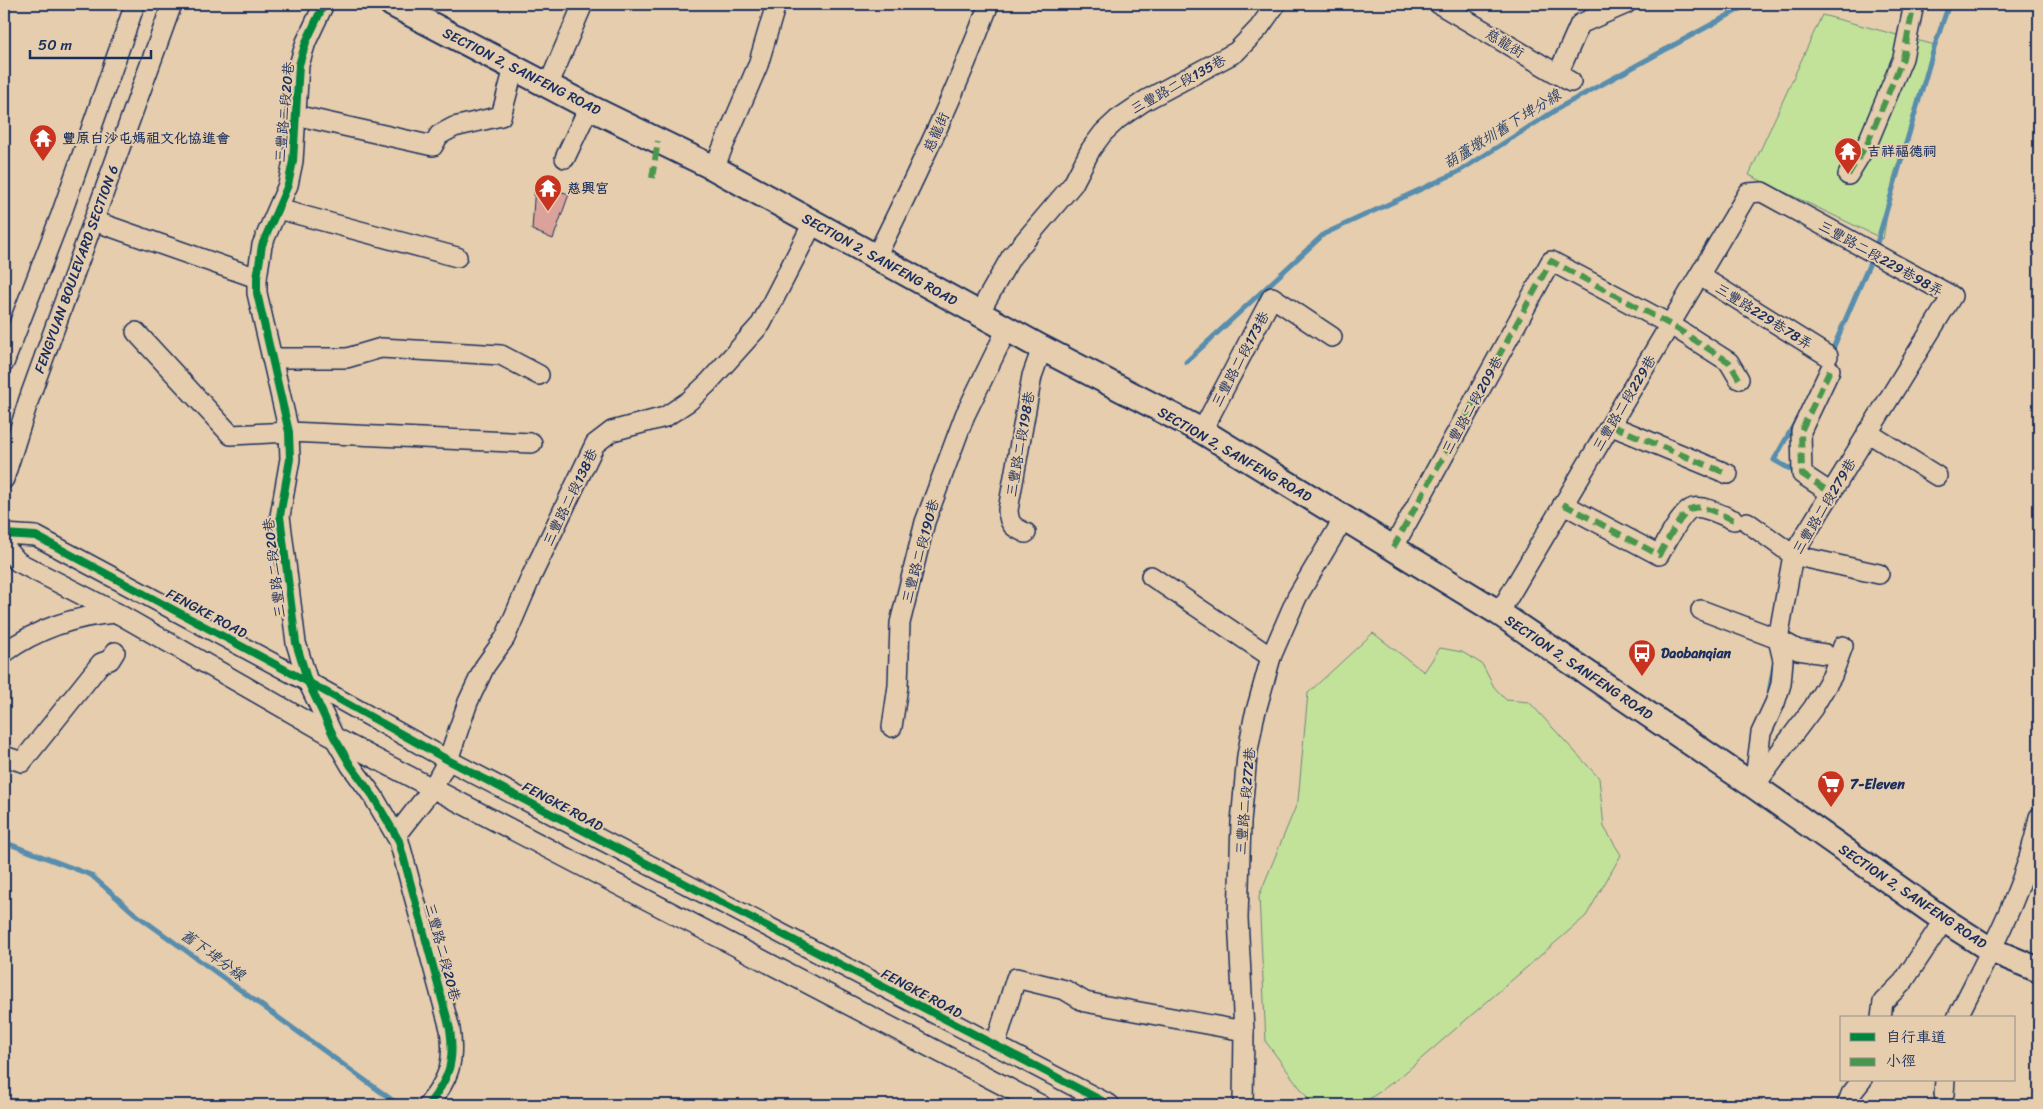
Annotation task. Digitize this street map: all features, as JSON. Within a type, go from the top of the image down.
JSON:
[{"type":"main road","name":"SECTION 2, SANFENG ROAD","points":[[392,4],[589,107],[714,168],[1042,348],[1202,432],[1499,613],[1754,786],[1944,920],[1991,950],[2039,970]]},
{"type":"street","points":[[4,363],[61,215],[135,4]]},
{"type":"street","name":"FENGYUAN BOULEVARD SECTION 6","points":[[4,479],[29,399],[172,4]]},
{"type":"street","name":"三豐路二段20巷","points":[[324,4],[306,42],[299,65],[293,161],[288,185],[262,245],[257,278],[257,293],[289,432],[290,459],[280,516],[296,642],[308,682],[334,737],[351,766],[373,796],[399,841],[414,892],[452,1042],[450,1069],[440,1090],[428,1105]]},
{"type":"street","points":[[548,86],[583,4]]},
{"type":"street","points":[[714,168],[758,65],[776,4]]},
{"type":"street","name":"慈龍街","points":[[876,257],[922,164],[970,55],[989,4]]},
{"type":"street","name":"三豐路二段135巷","points":[[979,313],[1011,256],[1073,184],[1091,149],[1104,133],[1118,119],[1146,100],[1236,52],[1259,28],[1276,4]]},
{"type":"street","name":"慈龍街","points":[[1439,4],[1461,10],[1564,78],[1580,24],[1626,4]]},
{"type":"street","points":[[1848,175],[1868,142],[1903,58],[1914,4]]},
{"type":"street","points":[[295,115],[434,146],[439,135],[454,127],[501,116],[514,68]]},
{"type":"street","points":[[566,158],[589,107]]},
{"type":"street","name":"三豐路二段229巷98弄","points":[[1748,193],[1762,192],[1952,296],[1867,432]]},
{"type":"street","name":"三豐路二段229巷","points":[[1499,613],[1563,504],[1612,426],[1748,193]]},
{"type":"street","points":[[278,210],[457,257]]},
{"type":"street","points":[[94,221],[257,278]]},
{"type":"street","name":"三豐路二段138巷","points":[[396,835],[432,789],[448,760],[468,702],[485,666],[505,638],[531,576],[596,444],[612,431],[665,417],[708,384],[761,324],[813,223]]},
{"type":"street","name":"三豐路二段209巷","points":[[1394,548],[1551,261],[1671,325]]},
{"type":"street","name":"三豐路229巷78弄","points":[[1700,276],[1829,363],[1801,431],[1802,474],[1831,493]]},
{"type":"street","name":"三豐路二段173巷","points":[[1202,432],[1272,298],[1332,337]]},
{"type":"street","points":[[1671,325],[1729,362],[1739,378]]},
{"type":"street","name":"三豐路二段190巷","points":[[892,727],[898,686],[900,623],[925,522],[965,415],[1007,329]]},
{"type":"street","points":[[136,332],[231,435],[289,432],[532,443]]},
{"type":"street","points":[[272,358],[347,358],[381,348],[501,355],[539,375]]},
{"type":"street","name":"三豐路二段198巷","points":[[1026,533],[1013,527],[1009,522],[1008,510],[1032,376],[1042,348]]},
{"type":"street","points":[[1612,426],[1728,474]]},
{"type":"street","points":[[1867,432],[1937,476]]},
{"type":"street","name":"三豐路二段279巷","points":[[1754,786],[1761,733],[1775,703],[1781,684],[1783,660],[1778,639],[1793,555],[1867,432]]},
{"type":"street","points":[[1563,504],[1659,555],[1686,513],[1693,508],[1702,508],[1740,521],[1793,555],[1879,574]]},
{"type":"street","name":"三豐路二段272巷","points":[[1243,1105],[1244,1031],[1238,918],[1247,756],[1254,718],[1271,657],[1297,597],[1344,518]]},
{"type":"street","name":"FENGKE ROAD","points":[[4,534],[36,536],[308,682],[448,760],[1110,1105]]},
{"type":"street","points":[[4,546],[18,562],[117,613],[334,737],[1041,1105]]},
{"type":"street","points":[[1151,576],[1271,657]]},
{"type":"street","points":[[1701,610],[1778,639],[1798,650],[1825,654]]},
{"type":"street","points":[[4,653],[33,634],[53,626],[88,616],[117,613]]},
{"type":"street","points":[[1754,786],[1813,708],[1832,676],[1843,646]]},
{"type":"street","points":[[4,756],[22,762],[102,663],[110,660],[115,652]]},
{"type":"street","points":[[1957,1016],[2003,929],[2034,848],[2039,817]]},
{"type":"street","points":[[1881,1016],[1882,1002],[1903,982],[1944,920]]},
{"type":"street","points":[[995,1046],[1016,978],[1065,990],[1084,1002],[1244,1031]]},
{"type":"street","points":[[1847,1105],[1851,1094],[1860,1082]]},
{"type":"green space","points":[[1822,15],[1935,45],[1893,178],[1883,239],[1749,175]]},
{"type":"green space","points":[[1373,633],[1424,672],[1440,648],[1462,652],[1482,664],[1494,687],[1506,700],[1529,702],[1599,778],[1604,827],[1621,855],[1586,916],[1400,1077],[1361,1105],[1333,1105],[1309,1100],[1266,1042],[1259,896],[1298,801],[1308,693]]},
{"type":"building","name":"慈興宮","points":[[535,184],[569,194],[553,239],[532,230]]},
{"type":"waterway","name":"葫蘆墩圳舊下埤分線","points":[[1186,362],[1324,234],[1458,172],[1564,105],[1749,4]]},
{"type":"waterway","points":[[1875,250],[1935,45],[1949,4]]},
{"type":"waterway","points":[[1831,353],[1872,258]]},
{"type":"waterway","points":[[1796,421],[1774,460],[1797,473]]},
{"type":"waterway","points":[[1769,693],[1774,665]]},
{"type":"waterway","name":"舊下埤分線","points":[[4,842],[91,875],[134,913],[399,1105]]},
{"type":"marked path","points":[[1848,175],[1868,142],[1903,58],[1914,4]]},
{"type":"marked path","points":[[652,178],[658,141]]},
{"type":"marked path","points":[[1393,548],[1551,261],[1671,325],[1729,362],[1739,379]]},
{"type":"marked path","points":[[1830,370],[1801,431],[1802,474],[1831,493]]},
{"type":"marked path","points":[[1612,426],[1728,474]]},
{"type":"marked path","points":[[1563,504],[1659,555],[1684,515],[1693,508],[1708,509],[1734,520]]},
{"type":"cycle path","points":[[324,4],[306,42],[299,65],[293,161],[288,185],[262,245],[257,278],[257,293],[289,432],[290,459],[280,516],[296,643],[308,682],[334,737],[351,766],[373,796],[399,841],[450,1029],[452,1051],[449,1070],[441,1087],[428,1105]]},
{"type":"cycle path","points":[[4,534],[36,536],[308,682],[448,760],[1110,1105]]},
{"type":"place","name":"豐原白沙屯媽祖文化協進會","points":[[43,162]]},
{"type":"place","name":"吉祥福德祠","points":[[1848,175]]},
{"type":"place","name":"慈興宮","points":[[548,212]]},
{"type":"place","name":"Daobanqian","points":[[1642,677]]},
{"type":"place","name":"7-Eleven","points":[[1831,808]]}]
